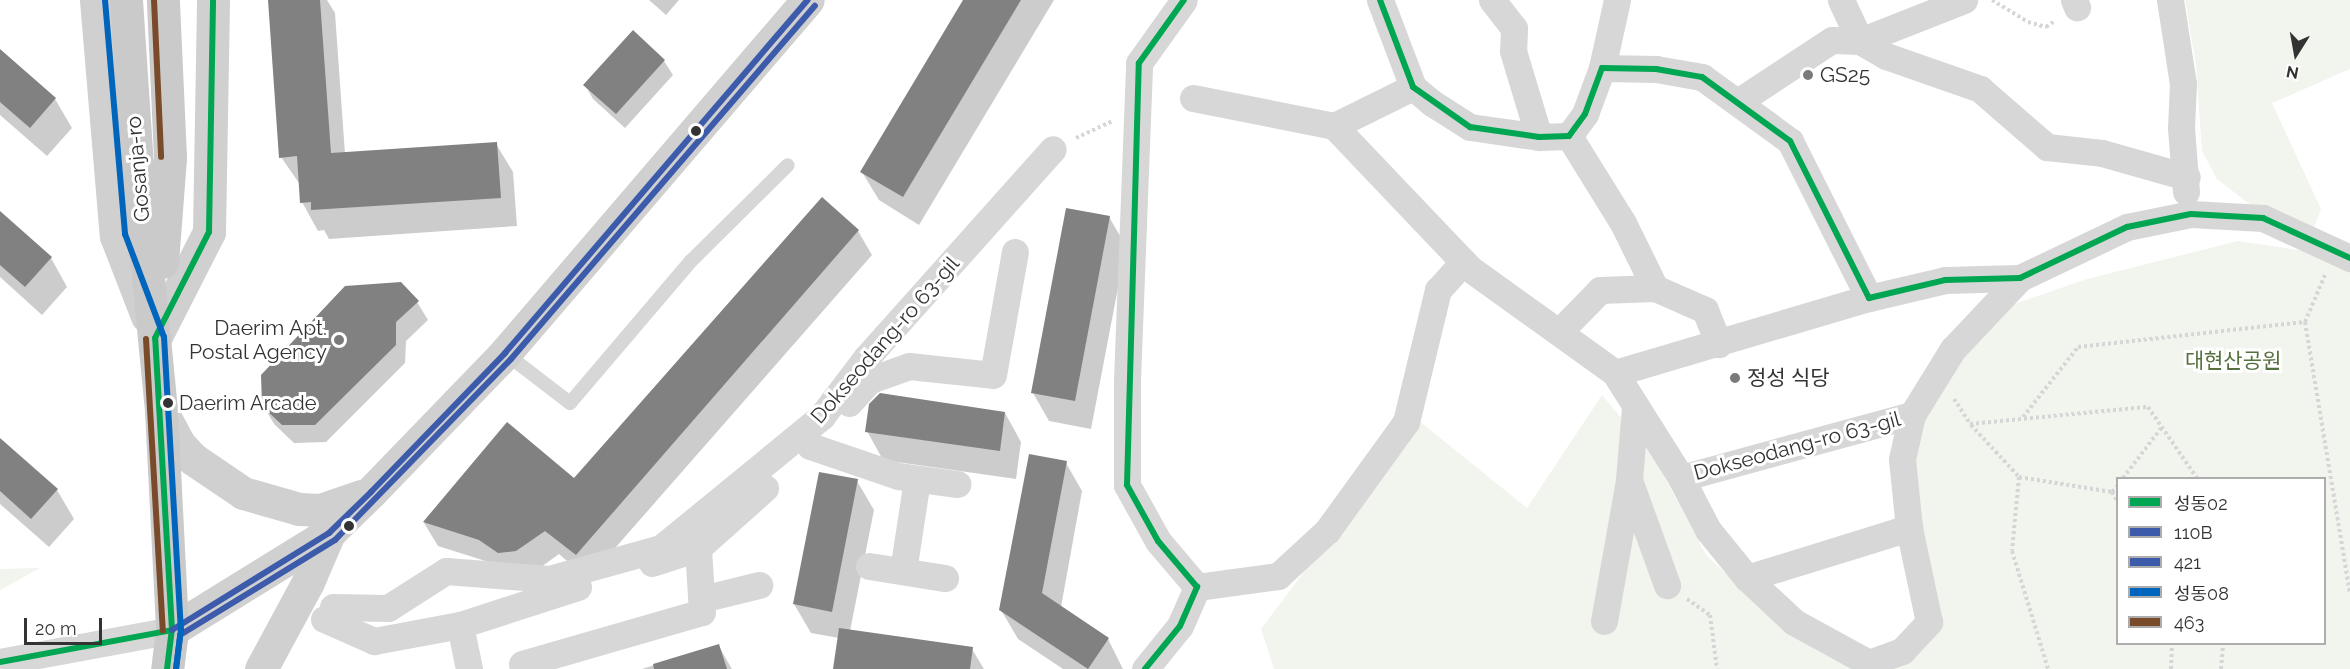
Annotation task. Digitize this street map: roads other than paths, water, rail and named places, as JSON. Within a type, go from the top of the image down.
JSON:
[{"type":"main road","points":[[96,0],[116,236],[156,338]]},
{"type":"main road","name":"Gosanja-ro","points":[[126,0],[137,165],[156,338],[161,410],[172,630],[167,669]]},
{"type":"main road","name":"Gosanja-ro","points":[[156,338],[170,157],[163,0]]},
{"type":"main road","points":[[156,338],[209,232],[213,0]]},
{"type":"main road","points":[[172,630],[328,532],[371,492],[505,353],[808,0]]},
{"type":"main road","points":[[161,410],[180,445],[193,459],[243,493],[280,506],[320,510],[371,492]]},
{"type":"main road","points":[[261,669],[308,582],[328,532]]},
{"type":"street","points":[[1184,0],[1139,63],[1127,380],[1127,485],[1158,541],[1197,587]]},
{"type":"street","points":[[1380,0],[1413,87],[1470,127],[1539,137],[1569,136]]},
{"type":"street","points":[[1492,0],[1514,28],[1513,51],[1539,137]]},
{"type":"street","points":[[1569,136],[1585,114],[1602,68],[1617,0]]},
{"type":"street","points":[[1840,0],[1860,41],[1886,56],[1980,89],[2047,147],[2102,153],[2187,177]]},
{"type":"street","points":[[1739,101],[1832,40],[1860,41],[1964,0]]},
{"type":"street","points":[[2170,0],[2182,72],[2181,128],[2192,214]]},
{"type":"street","points":[[1602,68],[1656,69],[1702,77],[1739,101],[1790,141],[1869,298]]},
{"type":"street","points":[[1193,98],[1334,126],[1413,87]]},
{"type":"street","name":"Dokseodang-ro 63-gil","points":[[1334,126],[1463,262],[1615,373],[1681,478],[1708,530],[1747,578],[1794,622],[1869,663],[1902,651],[1929,622],[1909,528],[1902,459],[1912,415],[1953,349],[2020,278],[2127,227],[2192,214],[2263,218],[2343,254]]},
{"type":"street","points":[[1569,136],[1623,223],[1655,288]]},
{"type":"street","name":"Dokseodang-ro 63-gil","points":[[460,625],[374,640],[328,613],[388,608],[446,571],[549,579],[661,548],[822,416],[866,358],[1053,149]]},
{"type":"street","points":[[469,669],[460,625],[698,548],[810,446],[870,380],[909,366],[993,375],[1015,252]]},
{"type":"street","points":[[1197,587],[1278,576],[1327,531],[1406,422],[1438,290],[1463,262]]},
{"type":"street","points":[[1615,373],[1869,298],[1945,280],[2020,278]]},
{"type":"street","points":[[1560,331],[1600,290],[1655,288],[1705,310],[1719,344]]},
{"type":"street","points":[[1604,621],[1629,480],[1635,408]]},
{"type":"street","name":"Dokseodang-ro 63-gil","points":[[1681,478],[1912,415]]},
{"type":"street","points":[[810,446],[917,479],[957,484]]},
{"type":"street","points":[[903,571],[917,479]]},
{"type":"street","points":[[1629,480],[1667,585]]},
{"type":"street","points":[[1747,578],[1909,528]]},
{"type":"street","points":[[522,664],[702,612],[698,548]]},
{"type":"street","points":[[869,566],[945,578]]},
{"type":"street","points":[[702,599],[759,585]]},
{"type":"street","points":[[1145,669],[1180,626],[1197,587]]},
{"type":"street","points":[[0,662],[172,630]]},
{"type":"lane","points":[[505,353],[570,403],[691,261],[788,165]]},
{"type":"place","name":"GS25","points":[[1808,75]]},
{"type":"place","name":"Daerim Apt. Postal Agency","points":[[339,340]]},
{"type":"place","name":"정성 식당","points":[[1735,378]]},
{"type":"place","name":"Daerim Arcade","points":[[168,403]]},
{"type":"park label","name":"대현산공원","points":[[2233,361]]}]
